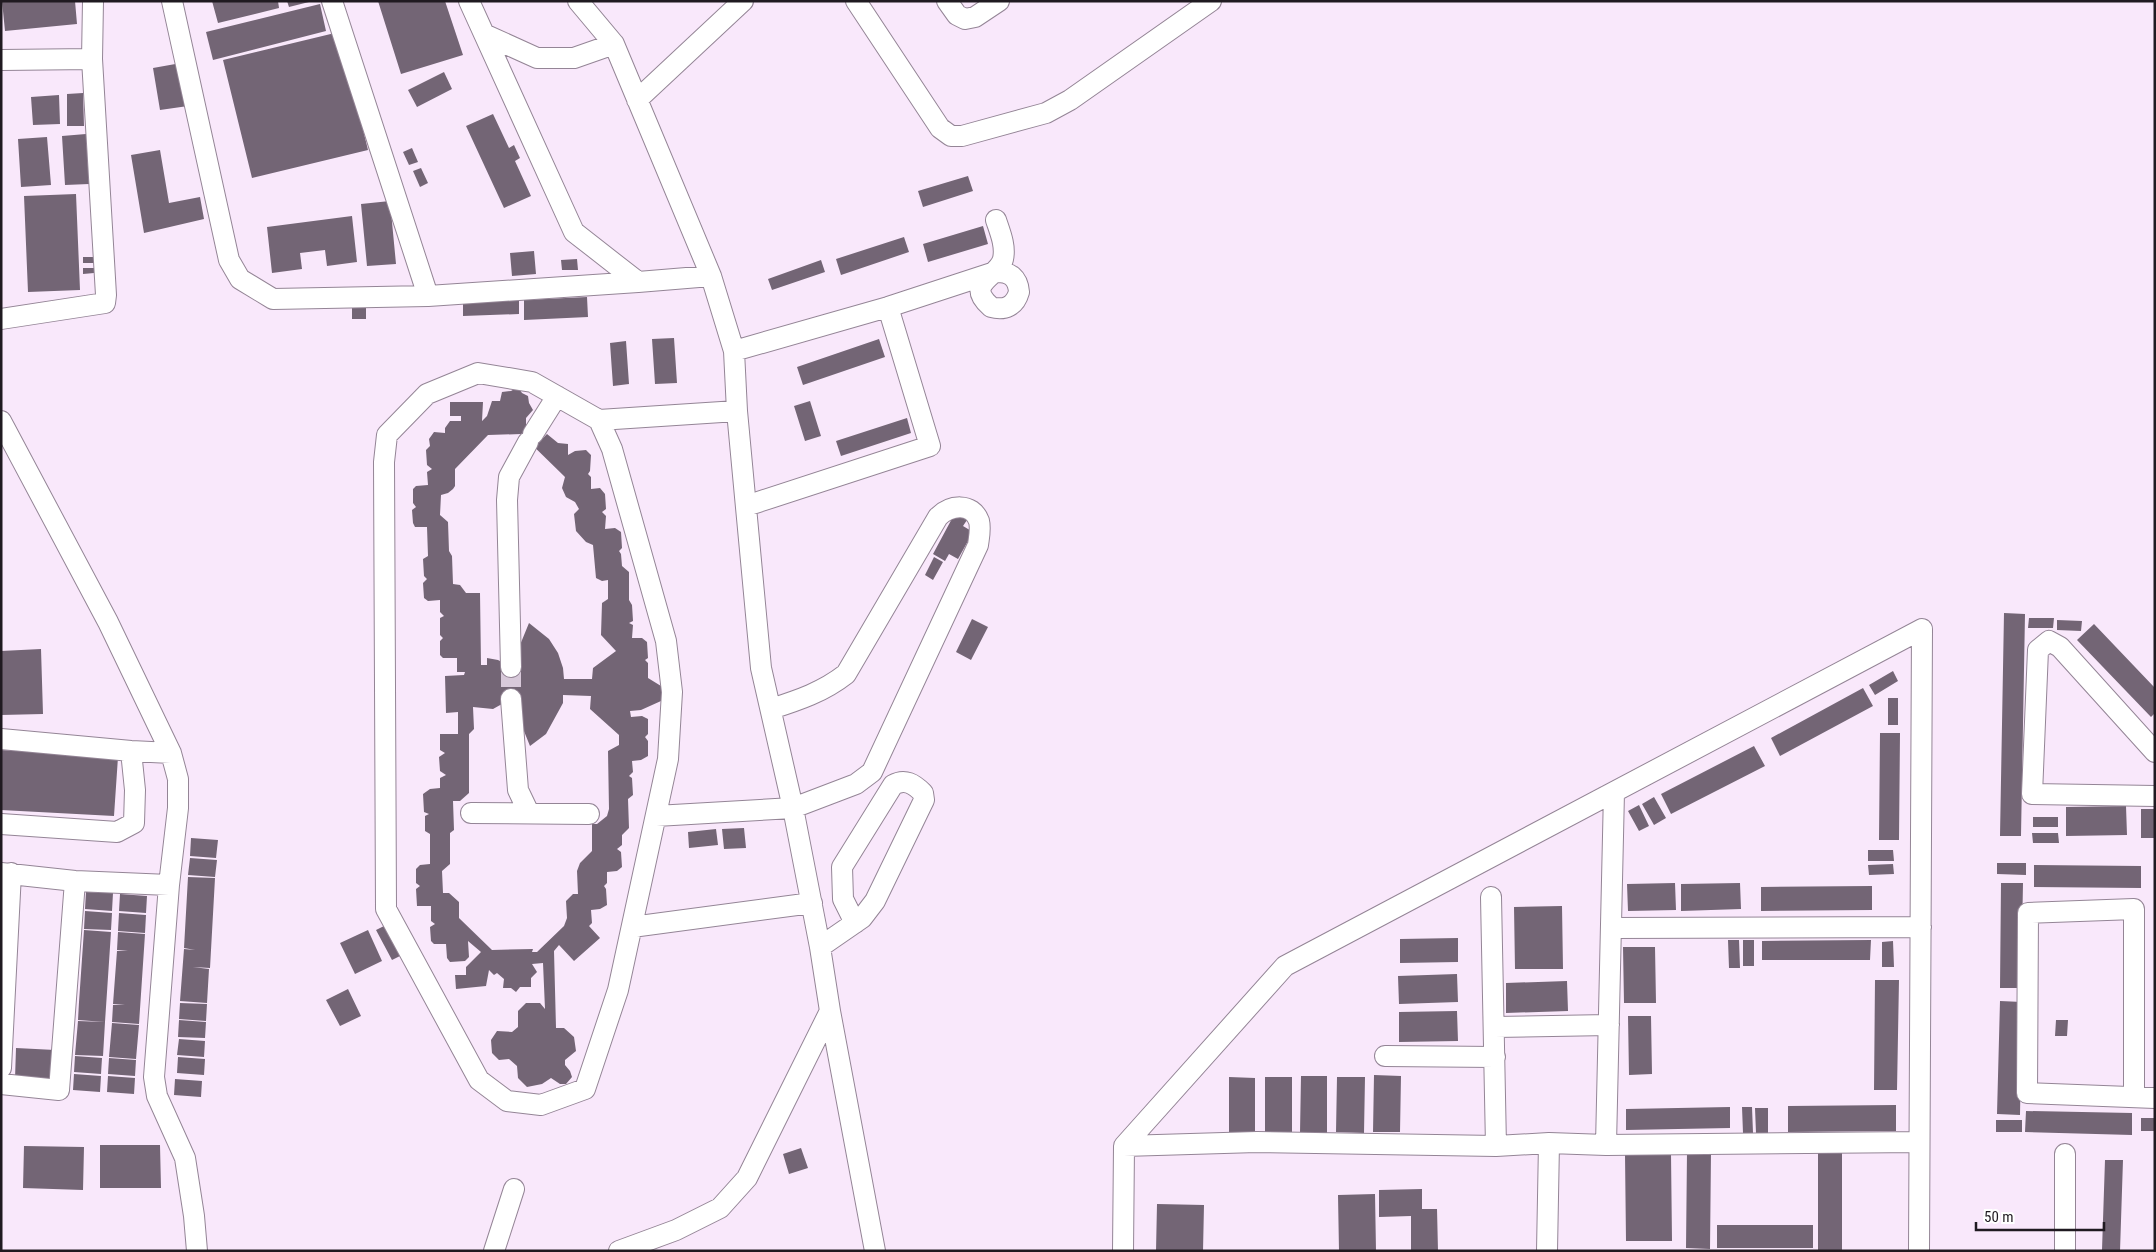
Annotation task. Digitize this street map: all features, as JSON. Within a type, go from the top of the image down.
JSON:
[{"type":"street","points":[[1,319],[105,303],[92,59],[92,1]]},
{"type":"street","points":[[172,1],[229,260],[240,279],[273,299],[428,296],[711,276]]},
{"type":"street","points":[[332,1],[428,296]]},
{"type":"street","points":[[469,1],[574,232],[638,282]]},
{"type":"street","points":[[578,1],[614,44],[711,276],[734,351],[737,411],[761,668],[812,903],[830,1011],[875,1251]]},
{"type":"street","points":[[637,100],[743,1]]},
{"type":"street","points":[[856,1],[940,128],[951,136],[962,136],[1046,113],[1062,104],[1211,1]]},
{"type":"street","points":[[947,1],[956,15],[965,19],[975,17],[999,1]]},
{"type":"street","points":[[484,34],[537,58],[574,58],[614,44]]},
{"type":"street","points":[[1,60],[92,59]]},
{"type":"street","points":[[734,351],[888,308],[995,272],[1003,261],[1004,255],[1002,238],[996,220]]},
{"type":"street","points":[[746,506],[930,446],[888,308]]},
{"type":"street","points":[[478,373],[532,382],[598,420],[612,449],[666,641],[672,692],[668,760],[618,990],[585,1089],[541,1105],[507,1101],[479,1080],[386,909],[384,462],[387,435],[427,394],[478,373]]},
{"type":"street","points":[[511,667],[507,500],[509,477],[557,396]]},
{"type":"street","points":[[598,420],[737,411]]},
{"type":"street","points":[[1,421],[108,622],[171,753],[178,779],[178,808],[169,885],[154,1076],[157,1096],[184,1158],[194,1216],[197,1251]]},
{"type":"street","points":[[656,816],[792,808],[856,784],[872,772],[978,545],[980,528],[978,519],[970,510],[957,507],[946,509],[938,517],[846,674],[830,686],[806,698],[771,708]]},
{"type":"street","points":[[1123,1251],[1124,1146],[1284,966],[1922,629],[1918,1142],[1919,1251]]},
{"type":"street","points":[[2155,752],[2060,647],[2049,641],[2038,650],[2032,794],[2155,796]]},
{"type":"street","points":[[511,699],[518,790],[529,813]]},
{"type":"street","points":[[1,739],[171,753]]},
{"type":"street","points":[[1,824],[117,832],[122,830],[134,823],[136,790],[131,751]]},
{"type":"street","points":[[820,947],[855,923],[862,918],[875,901],[924,800],[923,793],[909,782],[900,781],[892,785],[842,867],[843,899],[855,923]]},
{"type":"street","points":[[1606,1145],[1614,792]]},
{"type":"street","points":[[471,813],[589,814]]},
{"type":"street","points":[[1,1068],[6,873],[75,881],[169,885]]},
{"type":"street","points":[[1,1084],[59,1090],[75,881]]},
{"type":"street","points":[[1491,897],[1496,1146]]},
{"type":"street","points":[[632,926],[812,903]]},
{"type":"street","points":[[2134,1097],[2134,909],[2028,913],[2027,1093],[2155,1098]]},
{"type":"street","points":[[1611,928],[1921,927]]},
{"type":"street","points":[[619,1251],[676,1230],[720,1208],[747,1178],[830,1011]]},
{"type":"street","points":[[1495,1027],[1609,1025]]},
{"type":"street","points":[[1384,1056],[1495,1057]]},
{"type":"street","points":[[1124,1146],[1257,1142],[1496,1146],[1549,1143],[1606,1145],[1918,1142]]},
{"type":"street","points":[[1547,1251],[1549,1143]]},
{"type":"street","points":[[2065,1154],[2065,1251]]},
{"type":"street","points":[[494,1251],[514,1189]]},
{"type":"building","points":[[2,1],[75,1],[77,24],[5,31]]},
{"type":"building","points":[[212,1],[278,1],[279,8],[218,23]]},
{"type":"building","points":[[287,1],[309,1],[309,2],[289,7]]},
{"type":"building","points":[[378,1],[445,1],[463,55],[401,74]]},
{"type":"building","points":[[320,4],[326,31],[213,60],[206,32]]},
{"type":"building","points":[[339,32],[368,150],[252,178],[223,60]]},
{"type":"building","points":[[181,63],[188,106],[160,110],[153,68]]},
{"type":"building","points":[[444,72],[452,89],[417,107],[408,90]]},
{"type":"building","points":[[83,93],[84,126],[67,126],[67,94]]},
{"type":"building","points":[[59,95],[60,124],[33,125],[31,97]]},
{"type":"building","points":[[493,114],[509,148],[514,145],[520,158],[515,161],[531,196],[504,208],[466,126]]},
{"type":"building","points":[[86,134],[89,184],[65,185],[62,136]]},
{"type":"building","points":[[47,137],[51,185],[21,187],[18,139]]},
{"type":"building","points":[[412,148],[418,162],[409,165],[403,152]]},
{"type":"building","points":[[160,150],[169,203],[200,197],[204,219],[144,233],[131,155]]},
{"type":"building","points":[[421,168],[428,183],[420,187],[413,171]]},
{"type":"building","points":[[968,176],[973,191],[923,207],[918,191]]},
{"type":"building","points":[[76,194],[80,290],[28,292],[24,196]]},
{"type":"building","points":[[390,201],[396,264],[367,266],[361,204]]},
{"type":"building","points":[[352,216],[357,262],[327,266],[325,250],[300,253],[302,269],[272,273],[267,227]]},
{"type":"building","points":[[983,226],[988,244],[928,262],[923,244]]},
{"type":"building","points":[[904,237],[909,252],[841,275],[836,259]]},
{"type":"building","points":[[534,251],[536,274],[512,276],[510,253]]},
{"type":"building","points":[[83,257],[95,257],[95,263],[83,263]]},
{"type":"building","points":[[577,259],[578,270],[562,270],[561,260]]},
{"type":"building","points":[[821,260],[825,272],[772,290],[768,279]]},
{"type":"building","points":[[83,268],[94,268],[94,273],[83,274]]},
{"type":"building","points":[[587,297],[588,317],[524,320],[524,300]]},
{"type":"building","points":[[519,298],[519,314],[463,316],[463,300]]},
{"type":"building","points":[[352,307],[366,307],[366,319],[352,319]]},
{"type":"building","points":[[674,338],[677,383],[655,384],[652,339]]},
{"type":"building","points":[[879,339],[885,357],[803,385],[797,367]]},
{"type":"building","points":[[626,341],[629,384],[613,386],[610,343]]},
{"type":"building","points":[[518,387],[522,393],[528,396],[533,410],[526,418],[526,428],[540,441],[547,434],[558,443],[568,444],[568,455],[575,451],[586,450],[591,455],[590,471],[588,474],[591,477],[591,489],[600,488],[605,494],[606,509],[602,512],[606,516],[605,529],[615,528],[621,532],[622,548],[619,551],[622,566],[629,572],[629,600],[632,605],[633,621],[629,623],[633,625],[632,638],[642,638],[647,642],[648,658],[645,660],[648,663],[648,678],[661,686],[661,701],[641,710],[630,711],[631,717],[642,716],[648,719],[648,734],[645,737],[648,741],[648,756],[641,760],[632,761],[633,772],[629,776],[632,778],[633,795],[628,799],[629,828],[622,835],[622,845],[617,849],[621,852],[622,867],[617,871],[607,872],[607,883],[604,886],[606,889],[607,905],[600,909],[591,910],[592,923],[589,926],[600,938],[574,961],[559,945],[554,951],[556,1028],[564,1028],[574,1037],[576,1051],[565,1060],[565,1065],[572,1077],[566,1084],[560,1084],[551,1078],[542,1084],[527,1087],[518,1078],[517,1066],[509,1059],[499,1060],[492,1053],[491,1040],[497,1031],[512,1032],[518,1027],[518,1011],[526,1003],[540,1003],[545,1009],[543,963],[532,964],[537,972],[531,978],[531,987],[520,987],[516,992],[511,988],[503,988],[504,979],[497,973],[494,975],[489,970],[486,986],[456,989],[455,975],[466,975],[466,967],[481,952],[468,941],[469,957],[465,961],[450,962],[447,958],[446,944],[434,944],[431,941],[430,927],[435,924],[431,921],[431,906],[417,906],[416,889],[420,886],[416,883],[416,869],[420,865],[430,864],[430,834],[425,831],[425,816],[429,814],[424,812],[423,794],[430,789],[440,788],[440,778],[446,775],[440,771],[439,757],[445,753],[440,750],[440,734],[458,734],[458,712],[446,713],[445,676],[464,675],[465,672],[457,672],[457,658],[443,658],[440,655],[440,641],[443,638],[440,635],[440,618],[444,616],[440,612],[440,600],[428,601],[424,598],[423,583],[427,579],[424,576],[423,559],[428,556],[427,527],[415,527],[413,523],[412,510],[416,507],[413,503],[413,489],[416,486],[428,485],[427,472],[432,469],[427,465],[426,450],[430,446],[429,439],[434,432],[445,433],[445,428],[450,421],[461,421],[461,416],[450,416],[450,402],[483,402],[482,421],[487,416],[492,401],[500,401],[502,392],[511,391]],"holes":[[[521,434],[565,477],[562,488],[566,497],[575,502],[579,509],[574,514],[576,531],[586,542],[593,545],[596,578],[602,581],[608,580],[608,599],[602,603],[601,635],[616,651],[593,668],[592,679],[564,679],[558,653],[549,639],[529,623],[511,667],[498,660],[487,658],[487,665],[481,665],[480,593],[466,593],[460,585],[453,584],[448,522],[440,515],[441,495],[453,489],[455,486],[455,469],[488,435]],[[563,695],[591,696],[590,709],[619,735],[619,745],[608,751],[609,809],[607,816],[597,824],[592,824],[592,851],[580,863],[577,871],[578,894],[573,894],[566,901],[567,918],[564,926],[537,952],[532,952],[533,949],[492,950],[459,918],[459,902],[449,893],[443,893],[442,871],[450,864],[450,833],[454,830],[453,801],[460,801],[469,793],[469,734],[474,729],[473,707],[493,709],[511,699],[530,746],[546,734],[563,703]]]},
{"type":"building","points":[[810,401],[821,436],[805,441],[794,406]]},
{"type":"building","points":[[907,418],[911,433],[841,456],[836,441]]},
{"type":"building","points":[[955,513],[967,520],[963,526],[973,532],[958,559],[949,554],[945,561],[933,554]]},
{"type":"building","points":[[934,557],[943,562],[933,580],[925,575]]},
{"type":"building","points":[[2004,613],[2025,614],[2021,836],[2000,836]]},
{"type":"building","points":[[2029,618],[2054,618],[2053,628],[2028,628]]},
{"type":"building","points":[[972,619],[988,627],[971,660],[956,652]]},
{"type":"building","points":[[2057,620],[2082,621],[2081,631],[2057,630]]},
{"type":"building","points":[[2094,624],[2155,688],[2155,713],[2151,717],[2077,640]]},
{"type":"building","points":[[41,649],[43,714],[1,715],[1,651]]},
{"type":"building","points":[[1893,671],[1898,681],[1875,695],[1869,685]]},
{"type":"building","points":[[1863,688],[1873,706],[1780,756],[1771,738]]},
{"type":"building","points":[[1888,698],[1898,698],[1898,725],[1888,725]]},
{"type":"building","points":[[1880,733],[1900,733],[1899,840],[1879,840]]},
{"type":"building","points":[[1754,746],[1765,766],[1671,814],[1661,794]]},
{"type":"building","points":[[1,750],[118,757],[114,816],[1,810]]},
{"type":"building","points":[[1654,797],[1666,818],[1654,825],[1642,804]]},
{"type":"building","points":[[1639,805],[1649,826],[1639,831],[1628,811]]},
{"type":"building","points":[[2126,806],[2127,835],[2066,836],[2066,807]]},
{"type":"building","points":[[2141,809],[2155,809],[2155,838],[2141,838]]},
{"type":"building","points":[[2033,817],[2058,817],[2058,827],[2033,827]]},
{"type":"building","points":[[744,828],[746,848],[724,849],[722,829]]},
{"type":"building","points":[[716,829],[718,845],[689,848],[688,832]]},
{"type":"building","points":[[2032,833],[2058,833],[2059,843],[2033,843]]},
{"type":"building","points":[[191,838],[218,840],[216,858],[190,856]]},
{"type":"building","points":[[1868,850],[1893,850],[1894,861],[1868,861]]},
{"type":"building","points":[[190,858],[217,860],[215,877],[188,875]]},
{"type":"building","points":[[1997,863],[2026,863],[2026,875],[1997,874]]},
{"type":"building","points":[[1893,864],[1894,874],[1869,875],[1868,865]]},
{"type":"building","points":[[2034,865],[2141,866],[2141,888],[2034,887]]},
{"type":"building","points":[[188,877],[215,878],[210,968],[193,967],[209,969],[207,1003],[180,1001],[184,949],[195,950],[184,948]]},
{"type":"building","points":[[1675,883],[1676,910],[1628,911],[1627,884]]},
{"type":"building","points":[[1740,883],[1741,909],[1681,911],[1681,884]]},
{"type":"building","points":[[2001,883],[2023,883],[2021,988],[2000,988]]},
{"type":"building","points":[[1872,886],[1872,910],[1761,911],[1761,887]]},
{"type":"building","points":[[86,892],[113,893],[112,911],[85,909]]},
{"type":"building","points":[[120,894],[147,896],[146,913],[119,911]]},
{"type":"building","points":[[1562,906],[1563,969],[1515,969],[1514,907]]},
{"type":"building","points":[[85,911],[112,913],[111,930],[84,929]]},
{"type":"building","points":[[119,913],[146,915],[145,933],[118,931]]},
{"type":"building","points":[[390,923],[406,953],[392,960],[376,930]]},
{"type":"building","points":[[84,930],[111,932],[105,1022],[78,1020]]},
{"type":"building","points":[[368,930],[382,961],[355,974],[340,943]]},
{"type":"building","points":[[118,932],[145,934],[139,1024],[112,1022],[113,1005],[125,1005],[113,1004],[117,951],[128,951],[117,950]]},
{"type":"building","points":[[1458,938],[1458,962],[1400,963],[1400,939]]},
{"type":"building","points":[[1728,940],[1739,940],[1740,968],[1729,968]]},
{"type":"building","points":[[1743,940],[1754,940],[1754,966],[1743,966]]},
{"type":"building","points":[[1871,940],[1870,960],[1762,960],[1762,941]]},
{"type":"building","points":[[1893,941],[1894,967],[1882,967],[1882,942]]},
{"type":"building","points":[[1623,947],[1655,947],[1656,1003],[1624,1003]]},
{"type":"building","points":[[1457,974],[1458,1002],[1399,1004],[1398,976]]},
{"type":"building","points":[[1875,980],[1899,980],[1897,1090],[1874,1090]]},
{"type":"building","points":[[1567,981],[1568,1011],[1506,1013],[1506,983]]},
{"type":"building","points":[[348,989],[361,1016],[340,1026],[326,1000]]},
{"type":"building","points":[[2000,1001],[2022,1002],[2020,1115],[1997,1114]]},
{"type":"building","points":[[180,1003],[207,1004],[206,1021],[179,1019]]},
{"type":"building","points":[[1457,1011],[1458,1041],[1399,1042],[1399,1012]]},
{"type":"building","points":[[1628,1016],[1651,1016],[1652,1074],[1629,1075]]},
{"type":"building","points":[[179,1020],[206,1022],[205,1038],[178,1037]]},
{"type":"building","points":[[2056,1020],[2068,1020],[2067,1036],[2055,1036]]},
{"type":"building","points":[[78,1021],[105,1022],[103,1056],[75,1055]]},
{"type":"building","points":[[112,1023],[139,1025],[136,1059],[109,1057]]},
{"type":"building","points":[[179,1039],[205,1041],[204,1057],[177,1055]]},
{"type":"building","points":[[16,1048],[55,1050],[53,1080],[15,1079]]},
{"type":"building","points":[[75,1056],[102,1058],[101,1074],[74,1072]]},
{"type":"building","points":[[178,1057],[205,1059],[204,1075],[177,1073]]},
{"type":"building","points":[[109,1058],[136,1060],[135,1076],[108,1074]]},
{"type":"building","points":[[74,1074],[101,1076],[100,1092],[73,1090]]},
{"type":"building","points":[[1374,1075],[1401,1076],[1400,1132],[1373,1132]]},
{"type":"building","points":[[108,1076],[135,1078],[134,1094],[107,1092]]},
{"type":"building","points":[[1301,1076],[1327,1076],[1327,1133],[1300,1133]]},
{"type":"building","points":[[1229,1077],[1255,1078],[1255,1132],[1229,1132]]},
{"type":"building","points":[[1265,1077],[1292,1077],[1292,1133],[1265,1133]]},
{"type":"building","points":[[1337,1077],[1365,1077],[1364,1133],[1336,1132]]},
{"type":"building","points":[[175,1079],[202,1081],[201,1097],[174,1095]]},
{"type":"building","points":[[1896,1105],[1896,1131],[1788,1132],[1788,1106]]},
{"type":"building","points":[[1730,1107],[1730,1128],[1626,1130],[1626,1109]]},
{"type":"building","points":[[1742,1107],[1752,1107],[1753,1133],[1743,1133]]},
{"type":"building","points":[[1755,1108],[1768,1108],[1768,1133],[1756,1133]]},
{"type":"building","points":[[2026,1111],[2132,1113],[2132,1135],[2025,1132]]},
{"type":"building","points":[[2141,1118],[2155,1118],[2155,1131],[2141,1131]]},
{"type":"building","points":[[1996,1120],[2022,1120],[2022,1132],[1996,1132]]},
{"type":"building","points":[[100,1145],[160,1145],[161,1188],[100,1188]]},
{"type":"building","points":[[24,1146],[84,1147],[83,1190],[23,1188]]},
{"type":"building","points":[[801,1148],[808,1168],[789,1174],[783,1154]]},
{"type":"building","points":[[1687,1152],[1711,1152],[1710,1249],[1686,1248]]},
{"type":"building","points":[[1818,1153],[1842,1153],[1842,1251],[1818,1251]]},
{"type":"building","points":[[1671,1154],[1672,1241],[1626,1241],[1625,1155]]},
{"type":"building","points":[[2105,1160],[2123,1160],[2120,1251],[2102,1250]]},
{"type":"building","points":[[1422,1189],[1422,1209],[1437,1209],[1438,1251],[1411,1251],[1411,1216],[1379,1217],[1379,1190]]},
{"type":"building","points":[[1375,1194],[1376,1251],[1339,1251],[1338,1195]]},
{"type":"building","points":[[1157,1204],[1204,1205],[1203,1251],[1156,1251]]},
{"type":"building","points":[[1717,1225],[1813,1225],[1813,1248],[1717,1248]]},
{"type":"tunnel","points":[[511,667],[511,699]]}]
